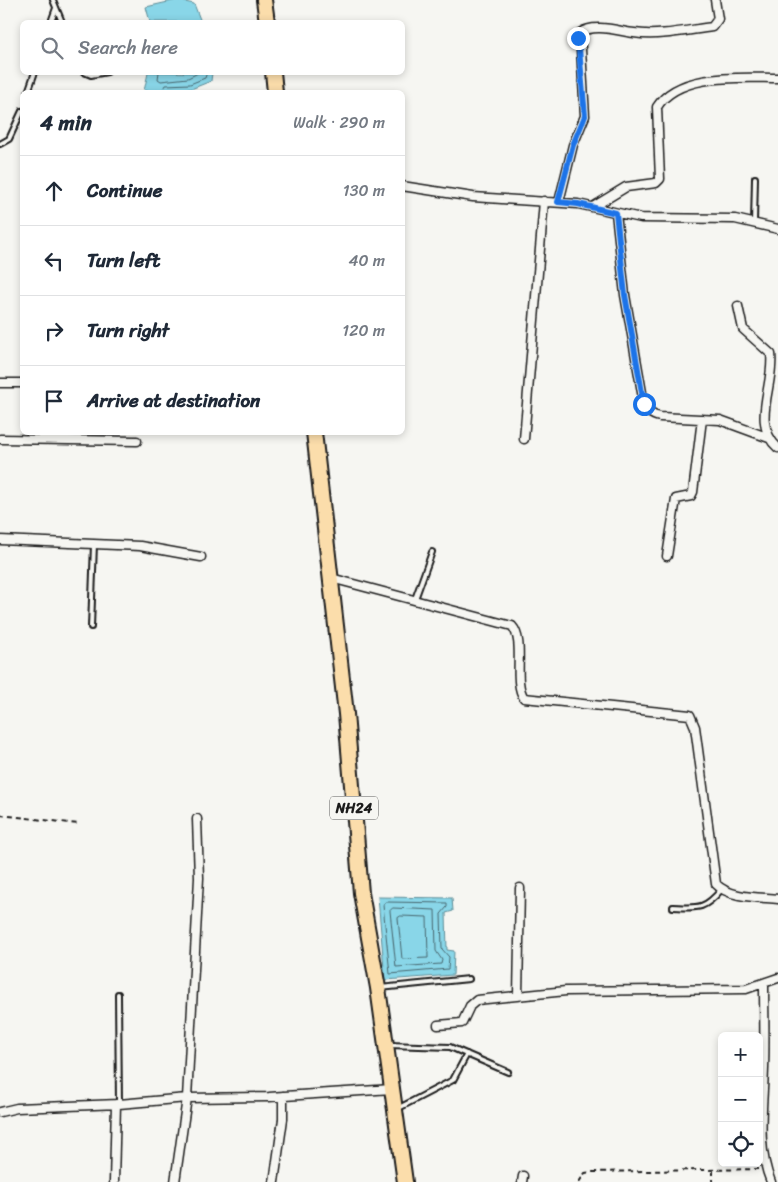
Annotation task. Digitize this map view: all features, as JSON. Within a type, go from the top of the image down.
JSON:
[{"type":"highway","points":[[264,0],[267,20]]},
{"type":"highway","points":[[273,75],[275,90]]},
{"type":"highway","name":"NH24","points":[[314,435],[346,714],[361,894],[378,988],[405,1182]]},
{"type":"street","points":[[558,202],[573,145],[585,116],[580,33],[584,30],[610,28],[646,34],[712,27],[716,24],[718,18],[715,0]]},
{"type":"street","points":[[593,207],[619,190],[631,185],[656,183],[660,179],[658,107],[673,91],[698,81],[778,78]]},
{"type":"street","points":[[405,186],[473,197],[558,202],[593,207],[641,218],[735,219],[778,229]]},
{"type":"street","points":[[524,439],[544,201]]},
{"type":"street","points":[[616,213],[625,295],[644,404],[652,415],[720,420],[769,438]]},
{"type":"street","points":[[738,306],[743,329],[771,354],[764,423],[769,438],[778,448]]},
{"type":"street","points":[[0,383],[20,384]]},
{"type":"street","points":[[667,556],[676,499],[692,496],[702,419]]},
{"type":"street","points":[[0,439],[63,437],[138,441]]},
{"type":"street","points":[[0,540],[152,548],[174,554],[201,557]]},
{"type":"street","points":[[331,578],[512,626],[517,635],[521,689],[524,698],[690,715],[695,727],[713,876],[716,884],[721,890],[778,899]]},
{"type":"street","points":[[175,1182],[187,1098],[199,878],[197,819]]},
{"type":"street","points":[[518,996],[520,888]]},
{"type":"street","points":[[438,1025],[462,1023],[470,1006],[477,1000],[566,991],[746,990],[778,978]]},
{"type":"street","points":[[764,983],[764,1065],[761,1137],[766,1168],[770,1179],[778,1177]]},
{"type":"street","points":[[0,1112],[17,1108],[117,1104],[187,1098],[283,1096],[392,1089]]},
{"type":"street","points":[[274,1182],[283,1119],[283,1096]]},
{"type":"street","points":[[114,1182],[117,1104]]},
{"type":"lane","points":[[53,0],[61,20]]},
{"type":"lane","points":[[53,20],[56,8]]},
{"type":"lane","points":[[29,90],[34,75]]},
{"type":"lane","points":[[0,144],[9,139],[20,115]]},
{"type":"lane","points":[[754,223],[755,178]]},
{"type":"lane","points":[[91,627],[94,544]]},
{"type":"lane","points":[[415,599],[432,552]]},
{"type":"lane","points":[[673,907],[701,907],[708,905],[721,890]]},
{"type":"lane","points":[[378,988],[469,979]]},
{"type":"lane","points":[[117,1104],[118,994]]},
{"type":"lane","points":[[386,1045],[444,1046],[508,1072]]},
{"type":"lane","points":[[395,1110],[453,1080],[467,1054]]},
{"type":"path","points":[[0,815],[79,824]]},
{"type":"path","points":[[579,1182],[585,1174],[592,1172],[766,1168]]},
{"type":"path","points":[[713,1170],[713,1182]]},
{"type":"water","points":[[177,0],[194,4],[200,20],[149,20],[146,7]]},
{"type":"water","points":[[147,75],[212,75],[211,81],[191,89],[144,90]]},
{"type":"water","points":[[378,897],[452,898],[453,911],[446,913],[447,950],[454,951],[453,975],[385,980]]},
{"type":"route","points":[[578,38],[585,116],[573,145],[558,202],[578,204],[616,213],[625,295],[644,404]]}]
